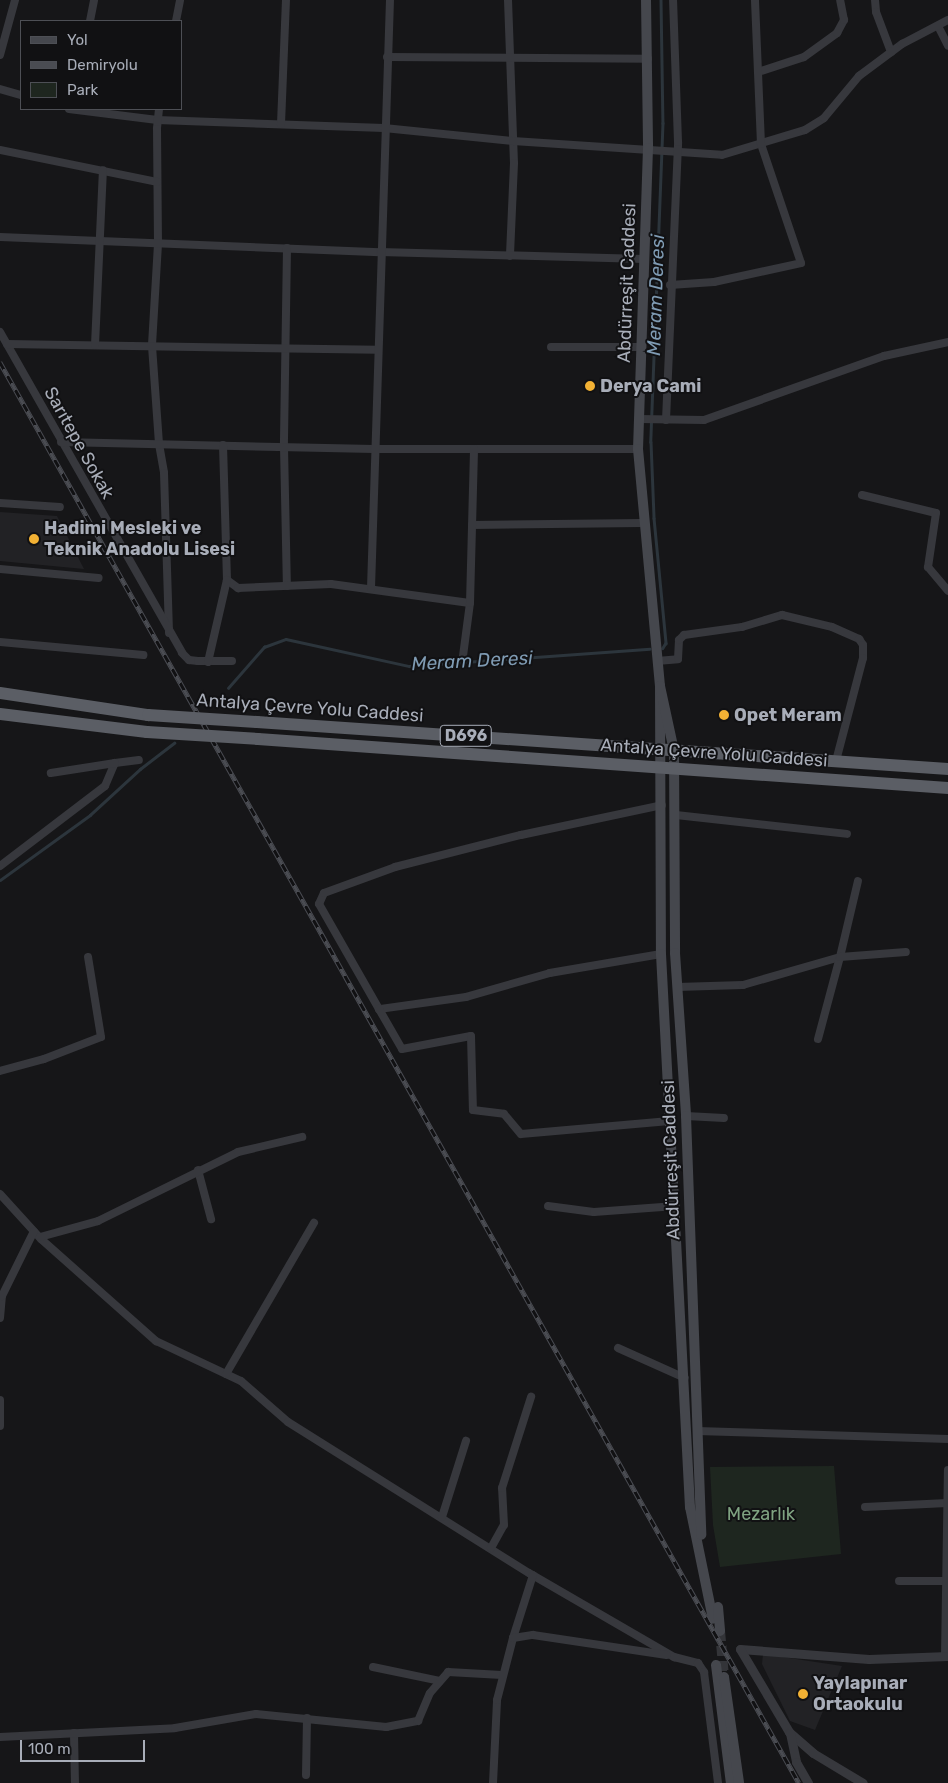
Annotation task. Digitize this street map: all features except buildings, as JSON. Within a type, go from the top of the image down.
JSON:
[{"type":"highway","name":"Antalya Çevre Yolu Caddesi","points":[[0,693],[148,715],[948,769]]},
{"type":"highway","name":"Antalya Çevre Yolu Caddesi","points":[[0,714],[148,732],[675,767],[948,788]]},
{"type":"main road","name":"Abdürreşit Caddesi","points":[[646,0],[651,148],[644,259],[642,419],[638,449],[642,523],[657,661],[660,686],[674,751],[677,987],[686,1116],[697,1431],[698,1519],[718,1600],[720,1631]]},
{"type":"main road","name":"Abdürreşit Caddesi","points":[[660,686],[662,806],[661,954],[669,1121],[676,1206],[691,1518],[710,1594],[713,1619]]},
{"type":"main road","points":[[716,1665],[731,1783]]},
{"type":"main road","points":[[724,1677],[739,1783]]},
{"type":"street","points":[[0,55],[14,0]]},
{"type":"street","points":[[90,20],[94,0]]},
{"type":"street","points":[[176,20],[180,0]]},
{"type":"street","points":[[281,124],[286,0]]},
{"type":"street","points":[[371,588],[384,128],[390,0]]},
{"type":"street","points":[[508,0],[514,141],[510,256]]},
{"type":"street","points":[[662,420],[677,151],[673,0]]},
{"type":"street","points":[[670,285],[714,282],[801,263],[761,144],[755,0]]},
{"type":"street","points":[[758,72],[804,56],[838,33],[844,20],[840,0]]},
{"type":"street","points":[[875,0],[891,52]]},
{"type":"street","points":[[79,110],[157,120],[384,128],[514,141],[651,148],[722,155],[805,130],[824,118],[859,76],[891,52],[948,20]]},
{"type":"street","points":[[938,26],[948,46]]},
{"type":"street","points":[[387,57],[511,60],[648,59]]},
{"type":"street","points":[[0,89],[20,95]]},
{"type":"street","points":[[159,110],[157,120],[158,244],[152,346],[159,444],[164,473],[169,633]]},
{"type":"street","points":[[0,150],[157,182]]},
{"type":"street","points":[[96,345],[98,239],[103,170]]},
{"type":"street","points":[[0,237],[98,239],[158,244],[380,252],[644,259]]},
{"type":"street","points":[[287,248],[284,447],[287,586]]},
{"type":"street","name":"Sarıtepe Sokak","points":[[0,332],[169,633],[189,660],[208,662],[232,661]]},
{"type":"street","points":[[642,419],[704,420],[884,356],[948,342]]},
{"type":"street","points":[[7,344],[377,350]]},
{"type":"street","points":[[551,347],[642,347]]},
{"type":"street","points":[[61,442],[374,449],[638,449]]},
{"type":"street","points":[[208,662],[227,580],[223,445]]},
{"type":"street","points":[[463,656],[470,603],[474,449]]},
{"type":"street","points":[[862,495],[936,513],[928,567],[948,591]]},
{"type":"street","points":[[0,504],[60,508]]},
{"type":"street","points":[[472,525],[642,523]]},
{"type":"street","points":[[0,569],[99,578]]},
{"type":"street","points":[[227,580],[238,588],[331,584],[470,603]]},
{"type":"street","points":[[657,661],[678,659],[679,640],[684,635],[742,627],[782,615],[832,627],[859,639],[863,645],[863,658],[836,762]]},
{"type":"street","points":[[0,642],[143,655]]},
{"type":"street","points":[[51,773],[138,760]]},
{"type":"street","points":[[0,866],[105,786],[115,763]]},
{"type":"street","points":[[662,806],[503,839],[395,867],[324,892],[318,904],[402,1049],[471,1036],[473,1110],[504,1114],[521,1134],[669,1121]]},
{"type":"street","points":[[676,815],[846,834]]},
{"type":"street","points":[[818,1039],[858,881]]},
{"type":"street","points":[[677,987],[743,985],[840,957],[906,952]]},
{"type":"street","points":[[379,1008],[466,997],[550,973],[661,954]]},
{"type":"street","points":[[0,1071],[44,1059],[101,1037],[88,956]]},
{"type":"street","points":[[686,1116],[724,1118]]},
{"type":"street","points":[[40,1237],[98,1221],[198,1170],[264,1144],[302,1136]]},
{"type":"street","points":[[198,1170],[211,1219]]},
{"type":"street","points":[[0,1194],[40,1237],[156,1341],[241,1381],[288,1422],[533,1575],[674,1657]]},
{"type":"street","points":[[548,1206],[594,1212],[676,1206]]},
{"type":"street","points":[[226,1374],[314,1223]]},
{"type":"street","points":[[0,1318],[2,1296],[34,1231]]},
{"type":"street","points":[[618,1348],[685,1378]]},
{"type":"street","points":[[491,1548],[504,1524],[502,1488],[531,1397]]},
{"type":"street","points":[[0,1400],[0,1426]]},
{"type":"street","points":[[697,1431],[948,1439]]},
{"type":"street","points":[[442,1517],[466,1441]]},
{"type":"street","points":[[863,1783],[813,1753],[790,1733],[740,1648],[869,1659],[946,1656],[948,1470]]},
{"type":"street","points":[[865,1507],[947,1503]]},
{"type":"street","points":[[493,1783],[497,1700],[515,1624],[533,1575]]},
{"type":"street","points":[[899,1582],[946,1581]]},
{"type":"street","points":[[513,1638],[551,1637],[674,1657],[698,1663],[704,1672],[718,1783]]},
{"type":"street","points":[[373,1667],[440,1681]]},
{"type":"street","points":[[0,1737],[175,1728],[256,1714],[386,1727],[418,1721],[430,1693],[448,1672],[502,1675]]},
{"type":"street","points":[[306,1775],[307,1718]]},
{"type":"street","points":[[74,1732],[75,1783]]},
{"type":"street","points":[[790,1733],[796,1762],[808,1783]]},
{"type":"shaded area","name":"Hadimi Mesleki ve Teknik Anadolu Lisesi","points":[[0,512],[57,516],[84,569],[0,561]]},
{"type":"shaded area","name":"Yaylapınar Ortaokulu","points":[[763,1654],[842,1666],[815,1730],[790,1721],[762,1664]]},
{"type":"green space","name":"Mezarlık","points":[[834,1466],[841,1554],[720,1567],[713,1525],[710,1467]]},
{"type":"waterway","name":"Meram Deresi","points":[[661,0],[663,123],[651,442],[654,518],[666,643],[663,648]]},
{"type":"waterway","name":"Meram Deresi","points":[[228,688],[264,647],[286,639],[409,666],[649,649]]},
{"type":"waterway","name":"Meram Deresi","points":[[0,880],[90,815],[140,769],[174,743]]},
{"type":"tunnel","points":[[720,1631],[724,1677]]},
{"type":"railway","points":[[0,362],[799,1783]]},
{"type":"place","name":"Derya Cami","points":[[590,386]]},
{"type":"place","name":"Hadimi Mesleki ve Teknik Anadolu Lisesi","points":[[34,539]]},
{"type":"place","name":"Opet Meram","points":[[724,715]]},
{"type":"place","name":"Yaylapınar Ortaokulu","points":[[803,1694]]}]
